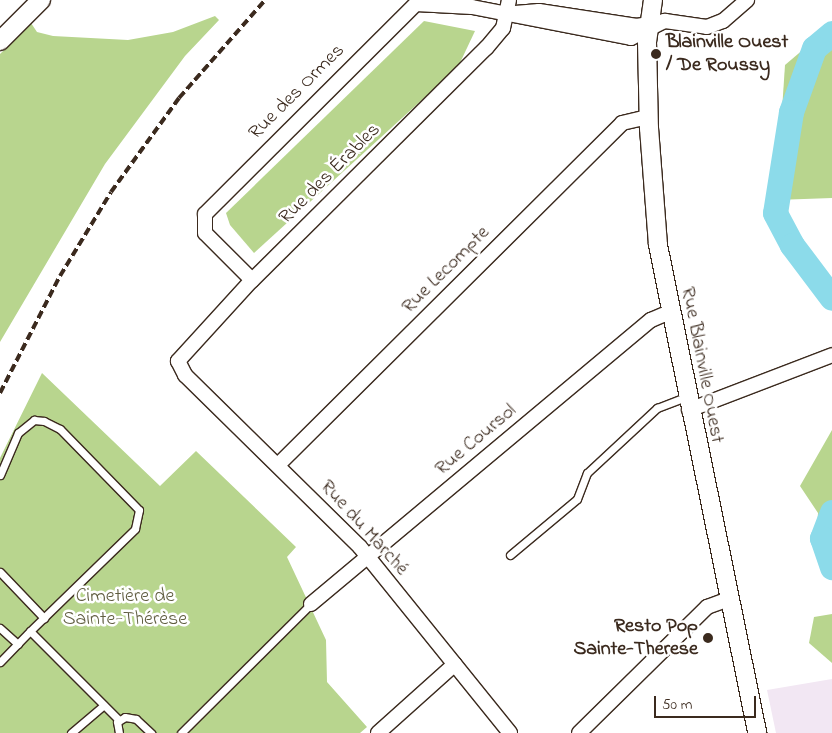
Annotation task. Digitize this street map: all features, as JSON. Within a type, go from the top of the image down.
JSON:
[{"type":"street","points":[[0,41],[41,0]]},
{"type":"street","name":"Rue Blainville Ouest","points":[[653,0],[654,25],[648,117],[653,209],[670,312],[688,403],[757,733]]},
{"type":"street","points":[[654,25],[712,26],[746,0]]},
{"type":"street","name":"Rue des Ormes","points":[[252,280],[205,233],[202,218],[416,4],[508,6],[537,24],[631,38],[654,25]]},
{"type":"street","name":"Rue des Érables","points":[[178,361],[252,280],[486,48],[503,28],[508,6]]},
{"type":"street","name":"Rue Lecompte","points":[[278,465],[622,122],[648,117]]},
{"type":"street","name":"Rue Coursol","points":[[311,604],[651,320],[670,312]]},
{"type":"street","points":[[688,403],[832,355]]},
{"type":"street","name":"Rue du Marché","points":[[178,361],[184,375],[278,465],[367,556],[510,733]]},
{"type":"street","points":[[579,733],[707,607],[729,599]]},
{"type":"street","points":[[378,733],[455,664]]},
{"type":"lane","points":[[510,555],[577,499],[590,469],[656,408],[688,403]]},
{"type":"lane","points":[[0,474],[23,428],[34,420],[44,421],[60,429],[139,510],[135,529],[0,662]]},
{"type":"lane","points":[[0,572],[44,618]]},
{"type":"lane","points":[[181,733],[311,604]]},
{"type":"lane","points":[[0,628],[18,644]]},
{"type":"lane","points":[[30,631],[118,719],[119,733]]},
{"type":"lane","points":[[71,733],[104,705]]},
{"type":"lane","points":[[118,719],[136,719],[151,733]]},
{"type":"shaded area","points":[[832,679],[832,733],[776,733],[767,690]]},
{"type":"green space","points":[[215,16],[219,20],[185,56],[105,164],[0,342],[0,54],[31,23],[37,32],[53,36],[128,40],[173,32]]},
{"type":"green space","points":[[424,21],[475,31],[458,67],[254,253],[230,225],[226,213]]},
{"type":"green space","points":[[832,25],[832,198],[776,200],[785,65]]},
{"type":"green space","name":"Cimetière de Sainte-Thérèse","points":[[42,373],[160,486],[196,451],[296,547],[287,557],[326,640],[327,682],[367,727],[360,733],[0,733],[0,458]]},
{"type":"green space","points":[[832,430],[832,568],[823,566],[816,543],[818,513],[800,486]]},
{"type":"green space","points":[[832,614],[832,663],[809,643],[814,617]]},
{"type":"waterway","points":[[832,33],[814,48],[791,112],[775,213],[792,245],[832,298]]},
{"type":"waterway","points":[[832,512],[822,538],[832,567]]},
{"type":"railway","points":[[0,393],[60,276],[111,192],[179,98],[265,0]]},
{"type":"place","name":"Blainville Ouest / De Roussy","points":[[656,54]]},
{"type":"place","name":"Resto Pop Sainte-Therese","points":[[708,638]]}]
